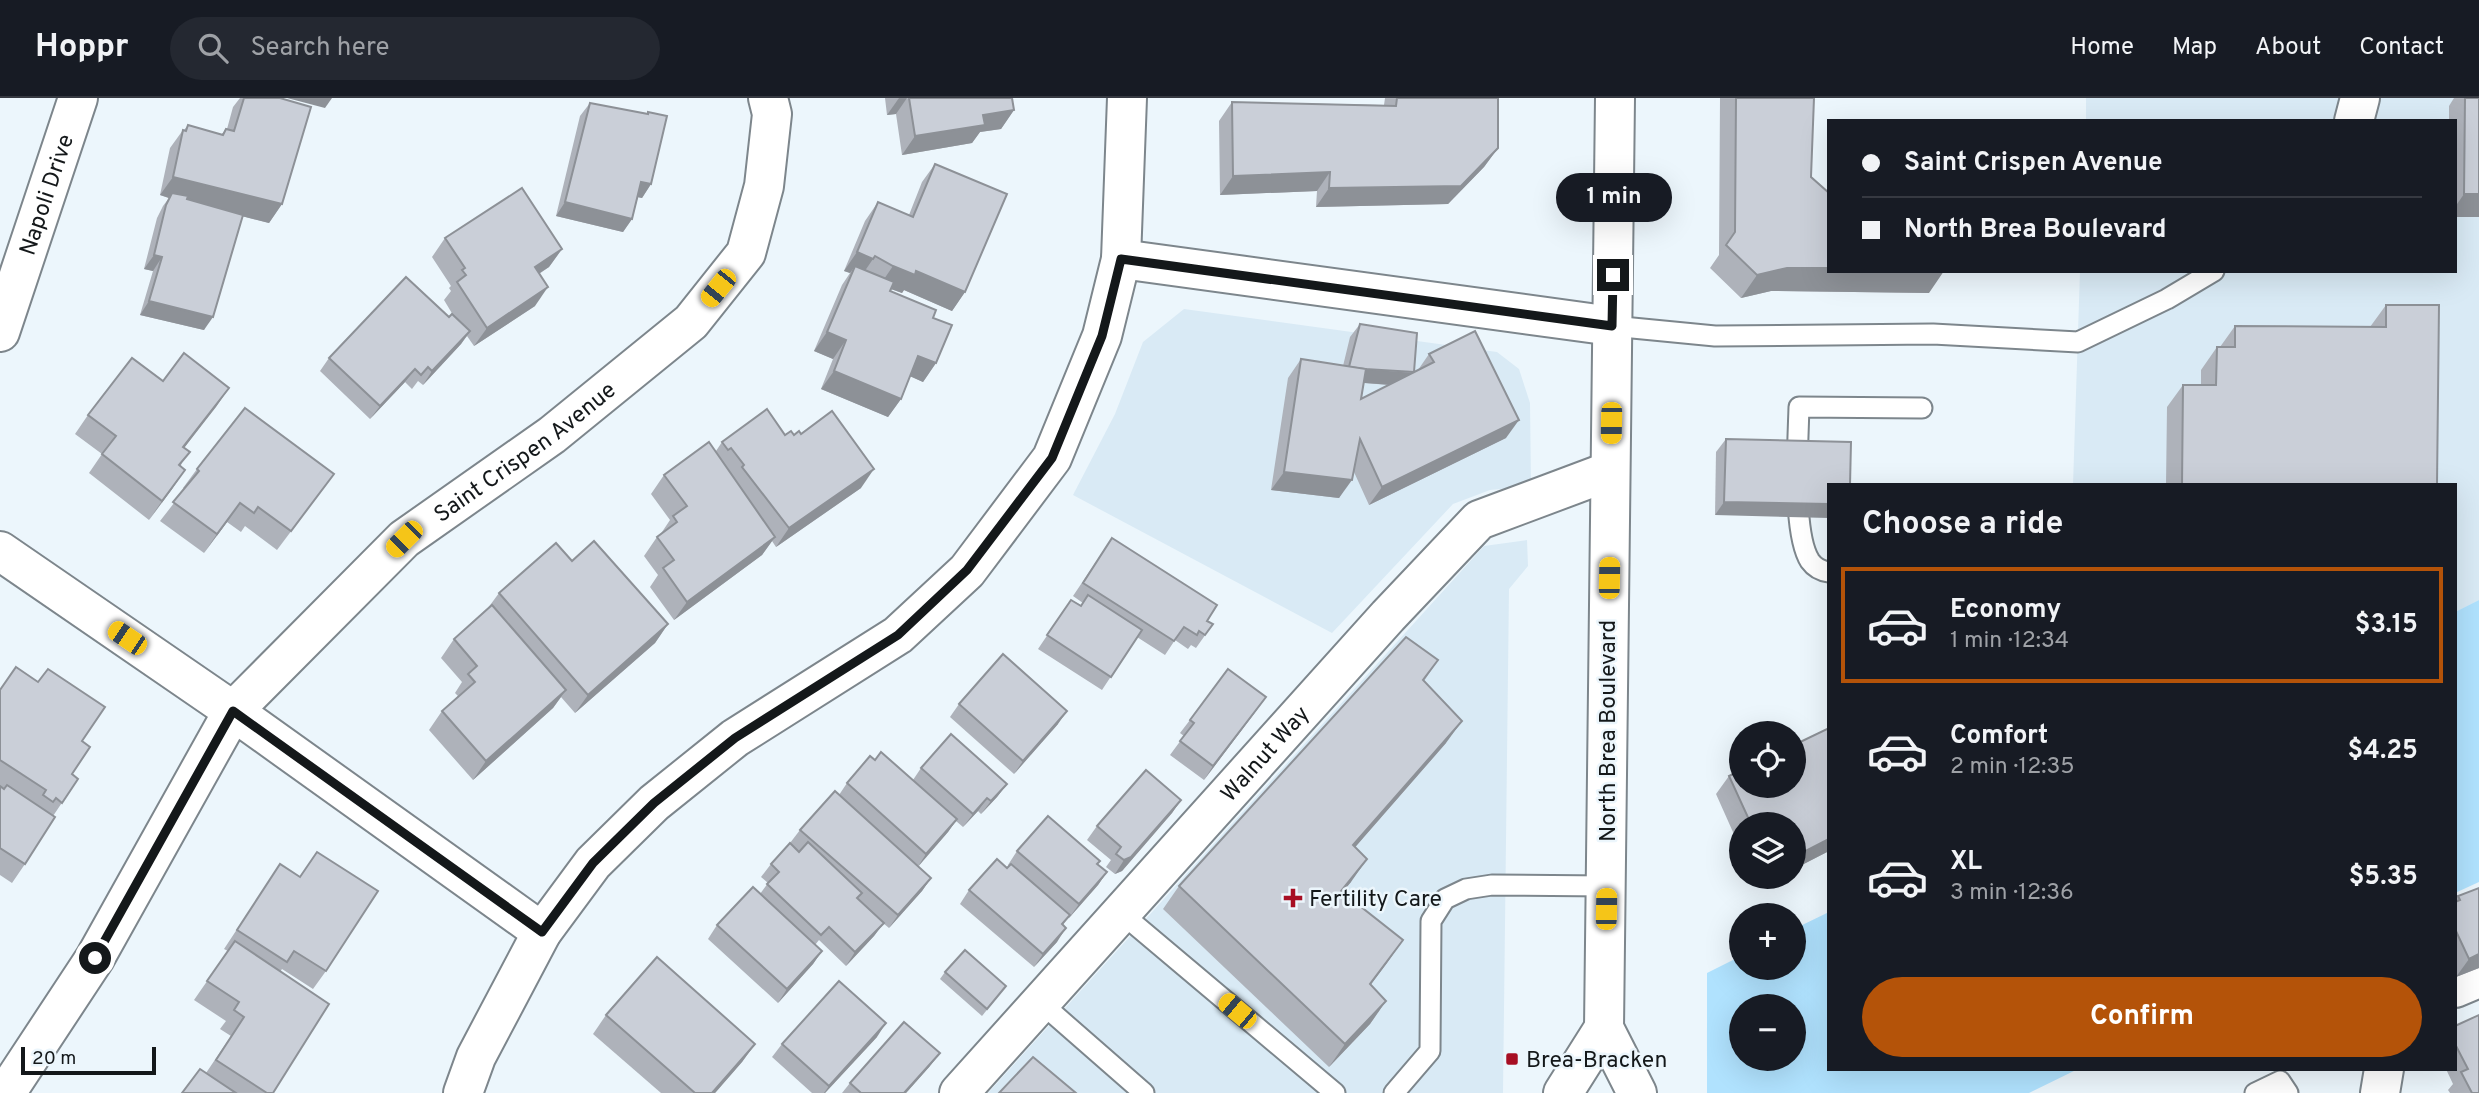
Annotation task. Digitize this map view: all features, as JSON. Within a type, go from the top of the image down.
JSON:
[{"type":"street","name":"Napoli Drive","points":[[0,332],[78,98]]},
{"type":"street","name":"Saint Crispen Avenue","points":[[6,1093],[95,958],[233,711],[404,539],[552,435],[691,322],[746,253],[764,186],[772,114],[768,98]]},
{"type":"street","points":[[463,1093],[476,1057],[542,932],[593,863],[654,803],[735,738],[898,635],[967,570],[1052,458],[1102,336],[1121,259],[1126,98]]},
{"type":"street","name":"North Brea Boulevard","points":[[1615,98],[1604,1028],[1637,1093]]},
{"type":"street","points":[[2355,119],[2360,98]]},
{"type":"street","points":[[1121,259],[1612,326]]},
{"type":"street","name":"Walnut Way","points":[[959,1093],[1388,615],[1479,520],[1610,471]]},
{"type":"street","points":[[0,551],[233,711],[542,932]]},
{"type":"street","points":[[2457,987],[2479,978]]},
{"type":"street","points":[[1563,1093],[1604,1028]]},
{"type":"street","points":[[2380,1093],[2384,1071]]},
{"type":"lane","points":[[1612,326],[1715,336],[1933,334],[2078,342],[2166,299],[2211,273]]},
{"type":"lane","points":[[1827,571],[1811,564],[1805,549],[1800,517],[1799,407],[1922,408]]},
{"type":"lane","points":[[1394,1093],[1430,1051],[1431,921],[1445,899],[1466,889],[1492,885],[1606,886]]},
{"type":"lane","points":[[1120,912],[1335,1093]]},
{"type":"lane","points":[[1040,1002],[1144,1093]]},
{"type":"lane","points":[[2255,1093],[2280,1081],[2288,1093]]},
{"type":"shaded area","points":[[2086,98],[2479,98],[2479,600],[2457,611],[2457,483],[2073,483],[2080,273],[2457,273],[2457,119],[2086,119]]},
{"type":"shaded area","points":[[1184,309],[1497,352],[1519,369],[1530,403],[1531,486],[1490,490],[1453,504],[1332,633],[1073,495],[1115,414],[1143,342]]},
{"type":"shaded area","points":[[1527,540],[1528,566],[1509,589],[1503,1093],[988,1093],[1484,546]]},
{"type":"shaded area","points":[[2479,600],[2479,882],[2457,892],[2457,611]]},
{"type":"shaded area","points":[[1827,913],[1827,1071],[2074,1071],[2029,1093],[1707,1093],[1707,973],[1729,962],[1729,980],[1806,980],[1806,923]]},
{"type":"building","points":[[244,98],[280,98],[311,107],[282,204],[173,177],[183,130],[186,131],[188,125],[223,135],[226,129],[234,131]]},
{"type":"building","points":[[909,98],[1012,98],[1014,110],[983,115],[985,125],[915,136]]},
{"type":"building","points":[[1397,98],[1498,98],[1498,148],[1461,186],[1329,188],[1330,172],[1233,176],[1232,102],[1396,106]]},
{"type":"building","points":[[1736,98],[1814,98],[1811,177],[1827,191],[1827,268],[1787,268],[1757,275],[1726,245],[1735,232]]},
{"type":"building","points":[[2465,98],[2479,98],[2479,194],[2464,194]]},
{"type":"building","points":[[590,103],[667,116],[651,184],[641,182],[632,219],[565,202]]},
{"type":"building","points":[[935,164],[1007,194],[965,292],[916,271],[915,275],[875,256],[873,259],[857,252],[878,202],[913,217]]},
{"type":"building","points":[[522,188],[562,249],[535,267],[548,287],[487,328],[457,282],[466,275],[462,270],[465,268],[445,238]]},
{"type":"building","points":[[172,193],[243,215],[213,317],[149,301],[162,257],[154,255],[166,205]]},
{"type":"building","points":[[855,266],[894,282],[890,291],[936,310],[933,318],[952,325],[936,363],[918,356],[901,399],[834,371],[846,340],[827,332]]},
{"type":"building","points":[[406,277],[449,317],[452,314],[470,331],[432,371],[428,367],[421,375],[415,369],[380,406],[329,358]]},
{"type":"building","points":[[2386,305],[2439,305],[2437,483],[2182,483],[2183,385],[2216,385],[2217,347],[2235,347],[2235,326],[2386,327]]},
{"type":"building","points":[[1360,324],[1417,333],[1414,372],[1349,367]]},
{"type":"building","points":[[1475,331],[1519,420],[1382,487],[1360,439],[1352,480],[1284,472],[1301,359],[1366,369],[1361,399],[1434,362],[1429,354]]},
{"type":"building","points":[[184,353],[229,388],[183,447],[190,452],[179,465],[185,470],[162,501],[102,454],[116,436],[88,415],[132,358],[163,381]]},
{"type":"building","points":[[245,408],[334,474],[291,531],[258,507],[254,513],[240,503],[217,534],[173,502]]},
{"type":"building","points":[[767,409],[785,435],[791,431],[794,435],[799,431],[801,434],[832,411],[874,469],[789,528],[742,467],[744,465],[731,448],[728,450],[722,442]]},
{"type":"building","points":[[1726,439],[1851,442],[1850,483],[1827,483],[1827,504],[1724,502]]},
{"type":"building","points":[[709,442],[775,537],[687,602],[663,568],[674,560],[657,537],[677,522],[673,516],[687,506],[664,475]]},
{"type":"building","points":[[1112,538],[1217,605],[1207,621],[1213,624],[1205,635],[1199,631],[1197,635],[1184,627],[1174,641],[1083,583]]},
{"type":"building","points":[[594,541],[668,624],[588,695],[499,593],[556,543],[572,561]]},
{"type":"building","points":[[1088,595],[1142,630],[1111,677],[1047,635],[1071,600],[1081,606]]},
{"type":"building","points":[[492,605],[566,690],[486,761],[442,711],[475,682],[468,674],[477,666],[454,639]]},
{"type":"building","points":[[1406,637],[1438,660],[1423,680],[1462,721],[1353,845],[1367,859],[1341,891],[1403,940],[1370,984],[1386,1001],[1345,1044],[1179,886]]},
{"type":"building","points":[[1003,654],[1067,711],[1023,761],[959,704]]},
{"type":"building","points":[[16,667],[38,682],[48,669],[105,707],[82,741],[90,747],[72,774],[78,779],[62,803],[56,798],[53,802],[43,795],[46,790],[0,760],[0,690]]},
{"type":"building","points":[[1228,669],[1266,697],[1213,766],[1180,741],[1194,723],[1190,720]]},
{"type":"building","points":[[1827,729],[1827,840],[1806,851],[1806,812],[1746,812],[1739,798],[1806,798],[1806,739]]},
{"type":"building","points":[[951,734],[1007,784],[991,801],[987,798],[973,814],[921,768]]},
{"type":"building","points":[[881,752],[957,819],[926,854],[847,783],[870,756],[875,760]]},
{"type":"building","points":[[1146,770],[1181,800],[1131,857],[1124,860],[1116,854],[1121,847],[1097,826]]},
{"type":"building","points":[[7,785],[55,817],[25,864],[0,848],[0,786],[4,789]]},
{"type":"building","points":[[835,791],[931,878],[898,915],[800,830]]},
{"type":"building","points":[[1048,816],[1100,861],[1097,864],[1107,872],[1079,904],[1017,851]]},
{"type":"building","points":[[808,842],[862,893],[857,898],[884,923],[855,952],[829,927],[821,935],[767,884],[779,872],[771,864],[790,843],[799,852]]},
{"type":"building","points":[[317,852],[378,891],[326,971],[294,951],[287,962],[237,930],[280,864],[300,877]]},
{"type":"building","points":[[997,859],[1007,868],[1011,864],[1070,915],[1062,924],[1066,928],[1043,954],[969,890]]},
{"type":"building","points":[[753,887],[822,951],[787,989],[717,925]]},
{"type":"building","points":[[2479,888],[2479,954],[2469,959],[2457,933],[2457,901],[2460,900],[2458,896]]},
{"type":"building","points":[[235,941],[329,1004],[273,1093],[267,1093],[216,1060],[244,1017],[234,1010],[239,1002],[207,981]]},
{"type":"building","points":[[965,950],[1006,986],[987,1009],[945,972]]},
{"type":"building","points":[[657,957],[755,1044],[712,1093],[695,1093],[606,1015]]},
{"type":"building","points":[[839,981],[886,1023],[829,1086],[782,1044]]},
{"type":"building","points":[[2479,1015],[2479,1093],[2472,1093],[2461,1072],[2468,1069],[2457,1048],[2457,1025]]},
{"type":"building","points":[[904,1022],[940,1053],[904,1093],[861,1093],[850,1083]]},
{"type":"building","points":[[1033,1057],[1076,1093],[999,1093]]},
{"type":"building","points":[[200,1069],[236,1093],[182,1093]]},
{"type":"place","name":"Fertility Care","points":[[1293,898]]},
{"type":"place","name":"Brea-Bracken","points":[[1512,1059]]},
{"type":"route","points":[[95,958],[233,711],[542,932],[593,863],[654,803],[735,738],[898,635],[967,570],[1052,458],[1102,336],[1121,259],[1612,326],[1613,275]]}]
